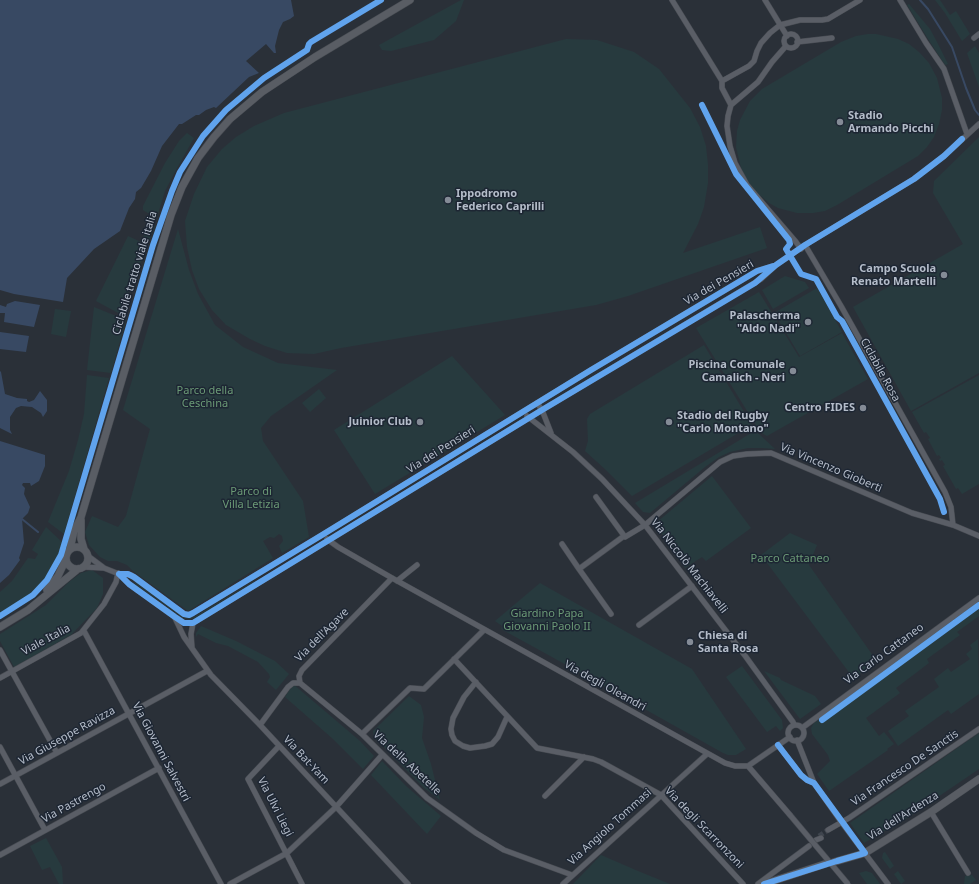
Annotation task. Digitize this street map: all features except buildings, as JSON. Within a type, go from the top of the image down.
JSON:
[{"type":"main road","points":[[40,600],[58,576],[66,559],[67,552],[70,549],[75,527],[81,516],[171,214],[182,187],[198,158],[230,119],[262,92],[315,57],[410,0]]},
{"type":"main road","points":[[0,626],[23,613],[87,562],[88,556],[84,549],[80,534],[81,516]]},
{"type":"main road","points":[[70,549],[77,546],[84,549]]},
{"type":"main road","points":[[66,559],[69,566],[81,568]]},
{"type":"main road","name":"Via dell'Ardenza","points":[[834,862],[865,853],[931,812],[979,779]]},
{"type":"main road","points":[[764,884],[825,864]]},
{"type":"street","points":[[672,0],[722,81],[722,88],[732,105]]},
{"type":"street","points":[[765,0],[787,36]]},
{"type":"street","points":[[722,81],[749,66],[754,61],[761,43],[780,25],[800,20],[828,19],[860,0]]},
{"type":"street","points":[[900,0],[944,69],[967,134]]},
{"type":"street","points":[[974,38],[979,34]]},
{"type":"street","points":[[787,36],[795,36],[797,42]]},
{"type":"street","points":[[786,46],[784,39],[787,36]]},
{"type":"street","points":[[797,42],[832,38]]},
{"type":"street","points":[[786,46],[789,48],[794,47],[797,42]]},
{"type":"street","points":[[786,46],[758,82],[732,105],[728,116],[728,126],[730,146],[735,163],[747,185],[796,242],[803,247],[841,306],[945,492],[951,507],[953,525]]},
{"type":"street","name":"Via dei Pensieri","points":[[119,574],[129,584],[184,623],[193,623],[528,418],[755,282],[776,265],[803,247],[914,179],[944,156],[977,126]]},
{"type":"street","name":"Via dei Pensieri","points":[[88,556],[104,568],[119,574],[128,574],[134,577],[184,614],[189,615],[751,274],[776,265]]},
{"type":"street","points":[[537,403],[542,410]]},
{"type":"street","name":"Via Niccolò Machiavelli","points":[[542,410],[551,434]]},
{"type":"street","points":[[524,411],[528,418]]},
{"type":"street","name":"Via Niccolò Machiavelli","points":[[528,418],[551,434],[602,479],[645,525],[746,658],[794,725]]},
{"type":"street","name":"Via Vincenzo Gioberti","points":[[579,569],[624,536],[625,537],[645,525],[720,462],[733,456],[756,453],[771,454],[912,513],[953,525],[979,536]]},
{"type":"street","points":[[596,497],[624,536]]},
{"type":"street","name":"Via degli Oleandri","points":[[322,535],[338,547],[395,580],[707,754],[732,766],[748,766]]},
{"type":"street","points":[[562,544],[611,614]]},
{"type":"street","name":"Via dell'Agave","points":[[300,683],[299,676],[302,670],[395,580],[416,565]]},
{"type":"street","name":"Via dei Pensieri","points":[[81,568],[104,568]]},
{"type":"street","name":"Viale Italia","points":[[0,678],[84,631],[104,604],[119,574]]},
{"type":"street","points":[[639,625],[692,586]]},
{"type":"street","name":"Via Carlo Cattaneo","points":[[802,728],[979,598]]},
{"type":"street","name":"Via Bat-Yam","points":[[175,617],[184,637],[207,670],[408,884]]},
{"type":"street","points":[[192,648],[191,634],[193,623]]},
{"type":"street","points":[[362,734],[410,688],[424,689],[484,630]]},
{"type":"street","name":"Via Giovanni Salvestri","points":[[84,631],[159,768],[218,883]]},
{"type":"street","points":[[0,650],[57,753]]},
{"type":"street","name":"Via degli Scarronzoni","points":[[454,660],[537,748],[584,757],[606,764],[661,795],[743,884]]},
{"type":"street","name":"Via Giuseppe Ravizza","points":[[0,784],[207,670]]},
{"type":"street","points":[[476,682],[464,697],[453,718],[451,729],[455,741],[470,748],[492,744],[498,737],[507,717]]},
{"type":"street","points":[[260,725],[288,687],[293,684],[300,683]]},
{"type":"street","name":"Via delle Abetelle","points":[[300,683],[362,734],[427,798],[491,843],[504,850],[572,875]]},
{"type":"street","points":[[794,725],[798,725],[802,728],[804,732],[803,736],[797,740],[793,740],[790,737],[789,730],[794,725]]},
{"type":"street","name":"Via Francesco De Sanctis","points":[[829,831],[979,729]]},
{"type":"street","points":[[790,737],[748,766],[848,884]]},
{"type":"street","points":[[797,740],[814,783],[888,884]]},
{"type":"street","points":[[778,745],[801,775],[814,783]]},
{"type":"street","name":"Via Ulvi Liegi","points":[[279,746],[248,779],[302,884]]},
{"type":"street","points":[[0,747],[45,830]]},
{"type":"street","name":"Via Angiolo Tommasi","points":[[563,884],[707,754]]},
{"type":"street","points":[[230,884],[287,853],[336,808],[382,755]]},
{"type":"street","points":[[545,796],[584,757]]},
{"type":"street","name":"Via Pastrengo","points":[[0,855],[159,768]]},
{"type":"street","points":[[931,812],[968,873]]},
{"type":"street","points":[[758,884],[809,846]]},
{"type":"green space","points":[[461,0],[464,0],[456,21],[434,40],[391,51],[382,50],[379,45]]},
{"type":"green space","points":[[935,0],[940,0],[950,15],[956,11],[970,34],[962,41],[945,13]]},
{"type":"green space","points":[[909,4],[930,29],[948,64],[945,65],[930,42],[907,5]]},
{"type":"green space","name":"Stadio Armando Picchi","points":[[876,34],[898,39],[909,44],[929,63],[937,78],[942,98],[942,110],[934,137],[918,156],[825,211],[797,213],[778,208],[769,203],[754,190],[741,168],[736,147],[737,131],[740,120],[750,101],[762,89],[841,42],[856,36]]},
{"type":"green space","name":"Ippodromo Federico Caprilli","points":[[566,39],[597,40],[634,52],[659,69],[690,108],[700,127],[706,146],[708,183],[704,207],[698,224],[683,253],[760,227],[767,248],[628,296],[596,305],[341,348],[314,354],[287,353],[265,346],[226,325],[212,310],[199,289],[192,270],[187,247],[185,221],[194,194],[207,167],[222,149],[236,137],[254,126],[284,113]]},
{"type":"green space","points":[[975,46],[979,53],[979,87],[967,53]]},
{"type":"green space","points":[[187,133],[194,138],[165,191],[157,217],[154,217],[143,210],[143,206],[165,163],[179,141]]},
{"type":"green space","name":"Campo Scuola Renato Martelli","points":[[979,137],[979,373],[911,411],[853,307],[963,244],[933,193],[934,181]]},
{"type":"green space","points":[[152,222],[155,226],[120,314],[96,301],[128,236],[141,242],[150,223]]},
{"type":"green space","name":"Parco della Ceschina","points":[[178,229],[189,270],[198,294],[215,325],[243,347],[278,363],[337,370],[271,416],[261,428],[263,441],[303,501],[309,537],[282,553],[279,546],[283,541],[282,536],[279,534],[274,538],[270,537],[263,541],[273,558],[188,611],[127,565],[117,561],[108,561],[100,557],[89,545],[85,532],[92,516],[118,527],[126,516],[150,429],[123,410]]},
{"type":"green space","points":[[785,276],[805,282],[809,288],[773,309],[762,290]]},
{"type":"green space","name":"Palascherma \"Aldo Nadi\"","points":[[817,288],[842,332],[800,356],[774,313]]},
{"type":"green space","name":"Piscina Comunale Camalich - Neri","points":[[759,292],[799,357],[842,333],[868,379],[767,436],[760,432],[696,328]]},
{"type":"green space","points":[[94,307],[126,320],[111,373],[87,370]]},
{"type":"green space","points":[[55,309],[71,311],[66,337],[51,334]]},
{"type":"green space","name":"Stadio del Rugby \"Carlo Montano\"","points":[[704,345],[752,425],[632,496],[585,451],[588,441],[587,419],[590,414]]},
{"type":"green space","name":"Juinior Club","points":[[452,356],[505,415],[375,494],[334,430]]},
{"type":"green space","points":[[87,375],[109,378],[64,534],[48,522],[69,471],[78,440],[84,414]]},
{"type":"green space","points":[[979,375],[979,484],[962,494],[958,488],[956,489],[943,466],[945,465],[942,460],[940,461],[939,459],[941,458],[939,455],[937,456],[928,439],[930,438],[926,432],[924,433],[912,412]]},
{"type":"green space","points":[[319,389],[326,398],[310,412],[302,403]]},
{"type":"green space","points":[[753,432],[759,434],[775,449],[748,448],[730,452],[719,457],[650,513],[643,512],[635,503]]},
{"type":"green space","points":[[712,476],[751,528],[706,561],[702,557],[685,568],[656,525],[657,522]]},
{"type":"green space","points":[[46,527],[62,542],[54,566],[43,582],[31,594],[0,613],[0,592],[12,581],[28,558],[35,559],[38,554],[32,550]]},
{"type":"green space","name":"Parco Cattaneo","points":[[790,533],[817,545],[809,565],[876,660],[854,679],[761,555]]},
{"type":"green space","points":[[92,570],[103,578],[103,594],[97,608],[71,635],[14,667],[0,641],[0,634],[46,605],[69,582],[81,573]]},
{"type":"green space","points":[[254,581],[195,618],[189,619],[183,618],[134,583],[135,582],[183,616],[189,618],[194,617]]},
{"type":"green space","name":"Giardino Papa Giovanni Paolo II","points":[[540,583],[692,669],[746,749],[736,755],[728,755],[723,753],[501,629],[502,626],[495,621]]},
{"type":"green space","points":[[979,606],[979,616],[957,632],[960,635],[927,659],[929,663],[896,688],[900,693],[866,718],[879,736],[884,732],[894,744],[887,749],[888,750],[829,791],[817,774],[830,761],[828,755],[812,734],[811,728],[814,723],[850,698],[851,700]]},
{"type":"green space","points":[[201,626],[236,641],[275,661],[289,674],[276,690],[267,682],[270,677],[269,674],[258,662],[228,646],[216,643],[198,634],[196,637],[196,633]]},
{"type":"green space","points":[[978,639],[979,694],[951,714],[948,710],[898,746],[888,731],[909,716],[905,711],[939,687],[934,679],[948,668],[951,672],[970,659],[966,654],[972,649],[970,645]]},
{"type":"green space","points":[[742,666],[782,720],[783,728],[780,731],[776,726],[767,732],[726,677]]},
{"type":"green space","points":[[764,671],[815,696],[821,704],[800,719]]},
{"type":"green space","points":[[293,684],[360,741],[374,756],[363,769],[333,739],[285,697]]},
{"type":"green space","points":[[409,696],[421,705],[424,717],[422,738],[431,764],[440,800],[424,788],[374,737],[373,731]]},
{"type":"green space","points":[[979,733],[979,769],[907,818],[864,843],[850,823]]},
{"type":"green space","points":[[382,761],[406,786],[441,816],[427,834],[371,775]]},
{"type":"green space","points":[[46,838],[62,867],[63,884],[59,884],[50,867],[42,870],[30,846]]},
{"type":"green space","points":[[885,852],[894,866],[890,869],[882,858],[883,853]]},
{"type":"green space","points":[[601,855],[638,871],[670,884],[573,884]]},
{"type":"green space","points":[[866,871],[872,873],[880,884],[867,884],[859,873]]},
{"type":"green space","points":[[898,871],[905,881],[901,884],[894,874]]},
{"type":"green space","points":[[972,875],[976,880],[970,884],[964,884],[965,876]]},
{"type":"water","points":[[0,0],[291,0],[294,16],[283,22],[279,30],[275,46],[276,53],[274,53],[266,44],[246,61],[259,73],[249,77],[216,108],[214,107],[206,110],[182,124],[179,124],[162,146],[151,171],[141,188],[136,192],[135,199],[129,208],[120,231],[94,249],[67,278],[63,302],[14,294],[0,290]]},
{"type":"water","points":[[15,301],[40,305],[34,327],[4,322],[5,313],[0,313],[0,305],[6,307],[7,304]]},
{"type":"water","points":[[0,332],[29,336],[26,352],[0,349]]},
{"type":"water","points":[[0,371],[5,394],[17,398],[27,399],[29,402],[34,400],[40,391],[47,400],[47,411],[43,417],[41,413],[32,407],[21,406],[16,408],[10,417],[10,430],[12,434],[0,428]]},
{"type":"water","points":[[0,441],[45,455],[45,466],[39,481],[31,486],[30,483],[23,483],[22,485],[25,488],[24,494],[30,507],[28,513],[22,519],[24,543],[19,558],[20,560],[9,575],[0,583]]},
{"type":"waterway","points":[[920,0],[928,9],[952,47],[966,88],[975,110],[979,115]]},
{"type":"waterway","points":[[22,519],[38,532]]},
{"type":"tunnel","points":[[819,836],[828,830]]},
{"type":"cycle path","name":"Ciclabile tratto viale italia","points":[[0,616],[33,595],[47,580],[61,555],[153,245],[180,172],[203,136],[226,110],[264,78],[307,50],[311,42],[381,0]]},
{"type":"cycle path","name":"Ciclabile Rosa","points":[[702,105],[736,174],[789,240],[790,244],[786,249],[801,274],[816,279],[837,317],[842,321],[940,499],[944,512]]},
{"type":"cycle path","points":[[119,574],[129,584],[184,623],[193,623],[542,410],[755,283],[776,265],[805,245],[914,179],[944,156],[962,139]]},
{"type":"cycle path","points":[[119,574],[128,574],[134,577],[184,614],[189,615],[591,370],[757,271],[773,266]]},
{"type":"cycle path","points":[[822,720],[979,605]]},
{"type":"cycle path","points":[[764,884],[865,853],[814,783],[801,775],[778,745]]},
{"type":"place","name":"Stadio Armando Picchi","points":[[840,122]]},
{"type":"place","name":"Ippodromo Federico Caprilli","points":[[448,200]]},
{"type":"place","name":"Campo Scuola Renato Martelli","points":[[944,275]]},
{"type":"place","name":"Palascherma \"Aldo Nadi\"","points":[[808,322]]},
{"type":"place","name":"Piscina Comunale Camalich - Neri","points":[[793,371]]},
{"type":"place","name":"Centro FIDES","points":[[863,408]]},
{"type":"place","name":"Juinior Club","points":[[420,422]]},
{"type":"place","name":"Stadio del Rugby \"Carlo Montano\"","points":[[669,422]]},
{"type":"place","name":"Chiesa di Santa Rosa","points":[[690,642]]},
{"type":"park label","name":"Parco di Villa Letizia","points":[[251,498]]}]
